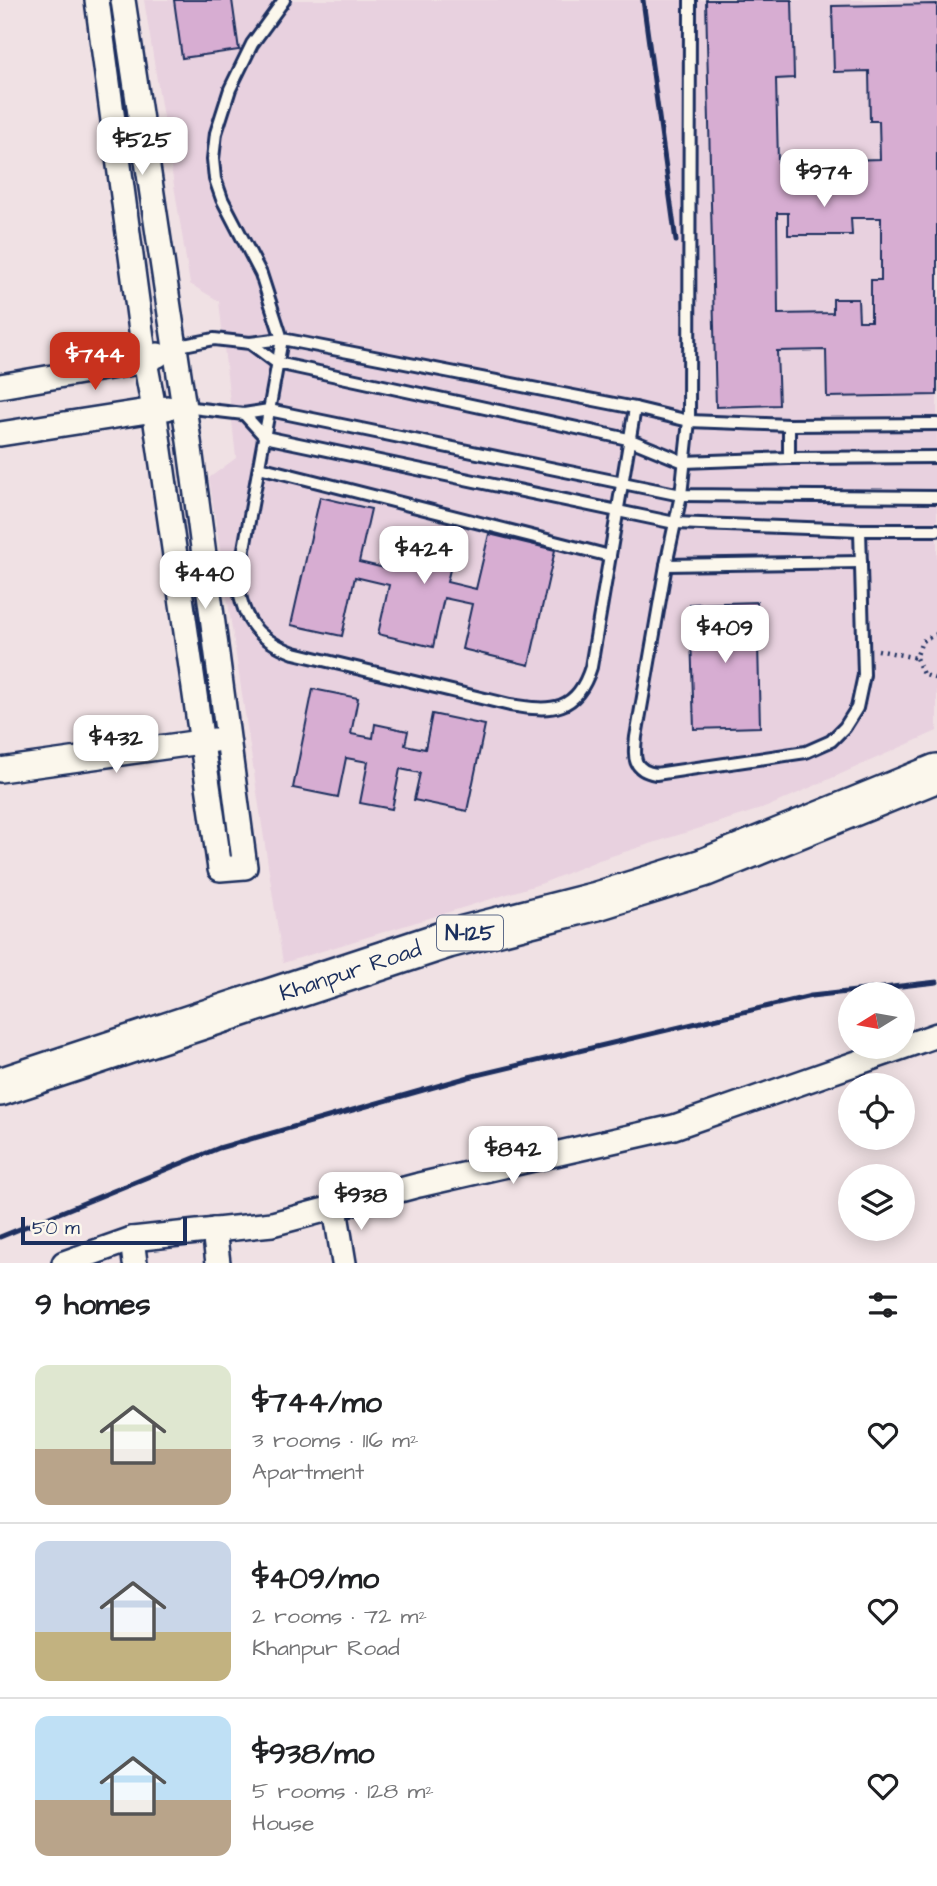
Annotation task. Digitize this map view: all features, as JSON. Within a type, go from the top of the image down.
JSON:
[{"type":"highway","name":"Khanpur Road","points":[[0,1087],[448,939],[597,901],[703,869],[937,773]]},
{"type":"street","points":[[97,0],[145,360],[220,869],[245,867],[184,407],[123,0]]},
{"type":"street","points":[[0,386],[145,360],[174,347]]},
{"type":"street","points":[[0,434],[154,409],[184,407]]},
{"type":"street","points":[[0,770],[228,739]]},
{"type":"street","points":[[64,1263],[132,1239],[272,1224],[419,1185],[674,1127],[937,1035]]},
{"type":"street","points":[[335,1208],[344,1263]]},
{"type":"street","points":[[214,1230],[218,1263]]},
{"type":"street","points":[[132,1239],[135,1263]]},
{"type":"lane","points":[[284,0],[252,44],[230,89],[216,133],[213,159],[215,179],[222,199],[261,274],[282,339],[238,582],[246,616],[258,632],[277,646],[294,653],[510,705],[546,708],[565,704],[577,697],[591,667],[635,408]]},
{"type":"lane","points":[[690,0],[689,421],[681,495],[666,565],[634,753],[637,765],[645,772],[670,773],[806,752],[831,741],[845,727],[857,708],[864,675],[860,530]]},
{"type":"lane","points":[[174,347],[214,339],[250,343],[282,339],[689,421],[789,425],[937,424]]},
{"type":"lane","points":[[250,343],[277,363],[628,439],[684,462],[937,457]]},
{"type":"lane","points":[[184,407],[244,414],[269,410],[681,495],[937,497]]},
{"type":"lane","points":[[244,414],[265,437],[676,523],[937,530]]},
{"type":"lane","points":[[789,425],[789,458]]},
{"type":"lane","points":[[259,467],[610,556]]},
{"type":"lane","points":[[666,565],[861,562]]},
{"type":"path","points":[[937,634],[922,641],[916,658],[923,674],[937,679]]},
{"type":"path","points":[[863,647],[916,658]]},
{"type":"shaded area","points":[[144,0],[937,0],[937,731],[767,807],[599,860],[543,883],[283,963],[209,478],[236,458],[219,301],[190,284]]},
{"type":"building","points":[[174,0],[232,0],[239,50],[182,58]]},
{"type":"building","points":[[706,0],[792,0],[794,78],[776,79],[778,162],[880,159],[879,121],[870,121],[869,71],[834,72],[832,6],[937,4],[937,395],[827,397],[826,350],[777,351],[779,405],[716,407]],"holes":[[[777,213],[788,213],[788,235],[852,235],[851,218],[881,218],[881,280],[871,280],[871,321],[859,321],[858,299],[833,299],[833,313],[778,314]]]},
{"type":"building","points":[[320,497],[371,509],[359,562],[393,570],[400,537],[455,549],[447,582],[476,589],[489,534],[555,550],[529,665],[462,649],[472,604],[444,598],[433,647],[378,634],[389,585],[355,577],[342,636],[291,625]]},
{"type":"building","points":[[757,602],[760,727],[694,729],[690,604]]},
{"type":"building","points":[[313,689],[358,698],[351,734],[373,738],[375,724],[408,731],[405,745],[425,749],[432,714],[485,725],[467,811],[414,800],[420,773],[400,769],[392,809],[360,803],[368,762],[346,758],[338,797],[293,788]]},
{"type":"railway","points":[[643,0],[676,241]]},
{"type":"railway","points":[[0,1237],[219,1148],[469,1077],[811,996],[937,982]]}]
